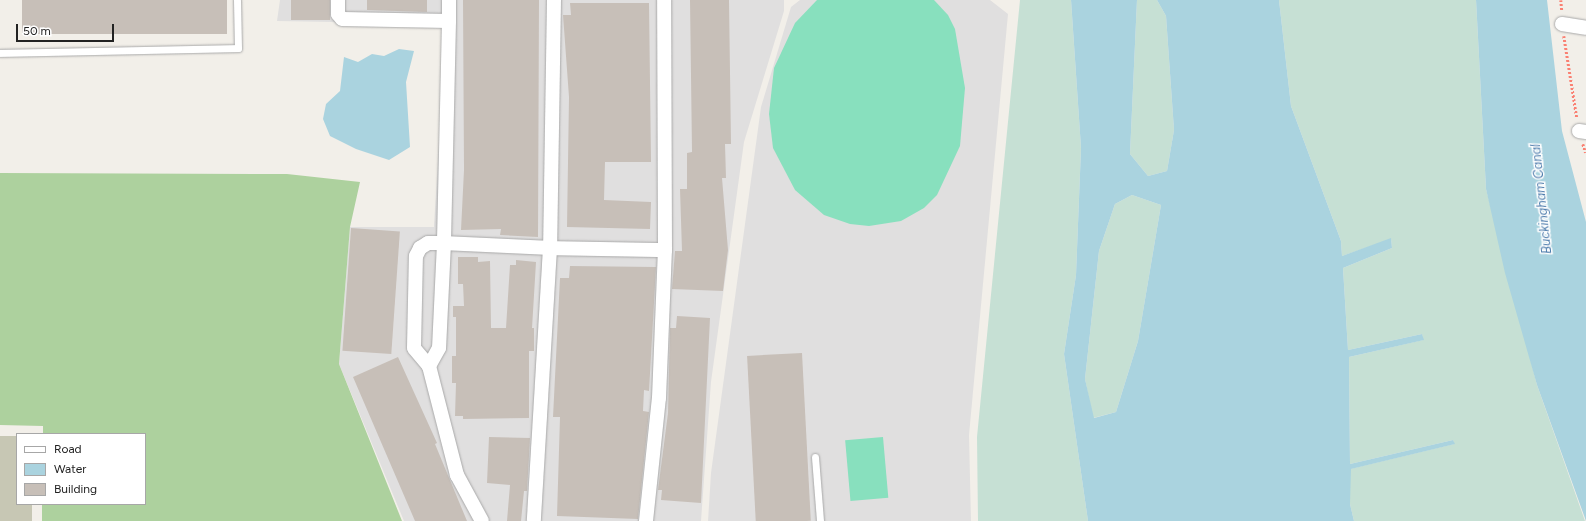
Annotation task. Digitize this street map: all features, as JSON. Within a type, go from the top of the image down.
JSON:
[{"type":"street","points":[[338,0],[338,14],[342,19],[450,21]]},
{"type":"street","points":[[429,366],[439,348],[444,243],[450,21],[449,0]]},
{"type":"street","points":[[534,521],[550,248],[554,0]]},
{"type":"street","points":[[646,521],[659,398],[665,250],[664,0]]},
{"type":"street","points":[[1562,24],[1586,28]]},
{"type":"street","points":[[482,521],[457,475],[429,366],[414,348],[416,256],[428,243],[550,248],[665,250]]},
{"type":"lane","points":[[0,54],[238,48],[237,0]]},
{"type":"lane","points":[[815,457],[820,521]]},
{"type":"path","points":[[1561,0],[1562,24],[1586,154]]},
{"type":"shaded area","points":[[280,0],[784,0],[784,11],[744,142],[711,382],[701,521],[404,521],[339,364],[350,227],[434,227],[446,24],[277,21]]},
{"type":"shaded area","points":[[800,0],[990,0],[1008,14],[969,435],[971,521],[708,521],[711,473],[761,107],[791,7]]},
{"type":"shaded area","points":[[1020,0],[1071,0],[1081,148],[1076,275],[1064,354],[1088,521],[978,521],[977,437]]},
{"type":"shaded area","points":[[1137,0],[1157,0],[1166,16],[1174,130],[1167,171],[1148,176],[1130,154]]},
{"type":"shaded area","points":[[1279,0],[1476,0],[1486,189],[1537,385],[1585,521],[1354,521],[1350,504],[1350,469],[1454,444],[1453,440],[1350,464],[1349,357],[1423,340],[1422,334],[1348,350],[1343,268],[1392,248],[1391,239],[1342,256],[1341,241],[1291,106]]},
{"type":"shaded area","points":[[1132,195],[1161,205],[1138,341],[1116,412],[1093,418],[1085,379],[1099,251],[1115,204]]},
{"type":"shaded area","points":[[0,436],[16,436],[16,505],[32,505],[32,521],[0,521]]},
{"type":"green space","points":[[817,0],[934,0],[948,15],[955,29],[965,88],[960,146],[937,195],[924,208],[901,221],[869,226],[850,224],[824,215],[795,190],[773,148],[769,114],[774,68],[795,23]]},
{"type":"green space","points":[[0,173],[287,174],[360,182],[350,227],[339,364],[402,521],[42,521],[42,505],[146,505],[146,433],[43,433],[43,426],[0,425]]},
{"type":"green space","points":[[883,437],[888,498],[850,501],[845,440]]},
{"type":"water","points":[[1071,0],[1137,0],[1130,154],[1148,176],[1167,171],[1174,130],[1166,16],[1157,0],[1279,0],[1291,106],[1341,241],[1342,256],[1391,238],[1392,248],[1343,268],[1348,350],[1422,334],[1424,340],[1349,357],[1350,464],[1453,440],[1455,444],[1351,469],[1350,504],[1354,521],[1088,521],[1064,354],[1076,275],[1081,148]],"holes":[[[1132,195],[1161,205],[1138,341],[1116,412],[1094,418],[1085,379],[1099,251],[1115,204]]]},
{"type":"water","name":"Buckingham Canal","points":[[1476,0],[1547,0],[1562,131],[1586,222],[1586,521],[1537,385],[1505,273],[1486,189]]},
{"type":"water","points":[[399,49],[414,51],[406,82],[410,147],[389,160],[356,149],[330,136],[323,119],[326,104],[340,91],[344,57],[358,62],[372,54],[384,56]]},
{"type":"building","points":[[22,0],[227,0],[227,34],[22,34]]},
{"type":"building","points":[[291,0],[330,0],[330,20],[291,20]]},
{"type":"building","points":[[367,0],[427,0],[427,12],[367,10]]},
{"type":"building","points":[[463,0],[539,0],[538,237],[500,235],[501,229],[461,230],[464,170]]},
{"type":"building","points":[[690,0],[729,0],[731,144],[725,144],[726,178],[722,178],[728,250],[723,291],[672,289],[675,251],[682,251],[680,189],[687,189],[687,153],[692,152]]},
{"type":"building","points":[[570,3],[649,3],[651,162],[605,162],[604,200],[651,202],[650,229],[567,227],[569,97],[563,15],[571,15]]},
{"type":"building","points":[[351,228],[400,231],[391,354],[342,351]]},
{"type":"building","points":[[458,257],[478,257],[478,262],[490,261],[491,328],[506,328],[510,265],[516,265],[516,260],[536,262],[532,328],[534,328],[534,351],[529,351],[529,418],[463,419],[463,416],[455,416],[456,383],[452,383],[452,356],[456,356],[456,317],[453,317],[453,306],[464,306],[463,284],[458,284]]},
{"type":"building","points":[[570,266],[656,267],[649,391],[644,390],[643,411],[649,412],[638,519],[557,516],[560,417],[553,417],[560,278],[569,278]]},
{"type":"building","points":[[677,316],[710,318],[701,503],[661,500],[662,490],[658,490],[668,413],[670,328],[676,328]]},
{"type":"building","points":[[802,353],[811,521],[756,521],[747,356]]},
{"type":"building","points":[[398,357],[437,443],[435,444],[467,521],[415,521],[353,377]]},
{"type":"building","points":[[489,437],[530,438],[527,491],[524,491],[521,521],[507,521],[510,485],[487,483]]}]
